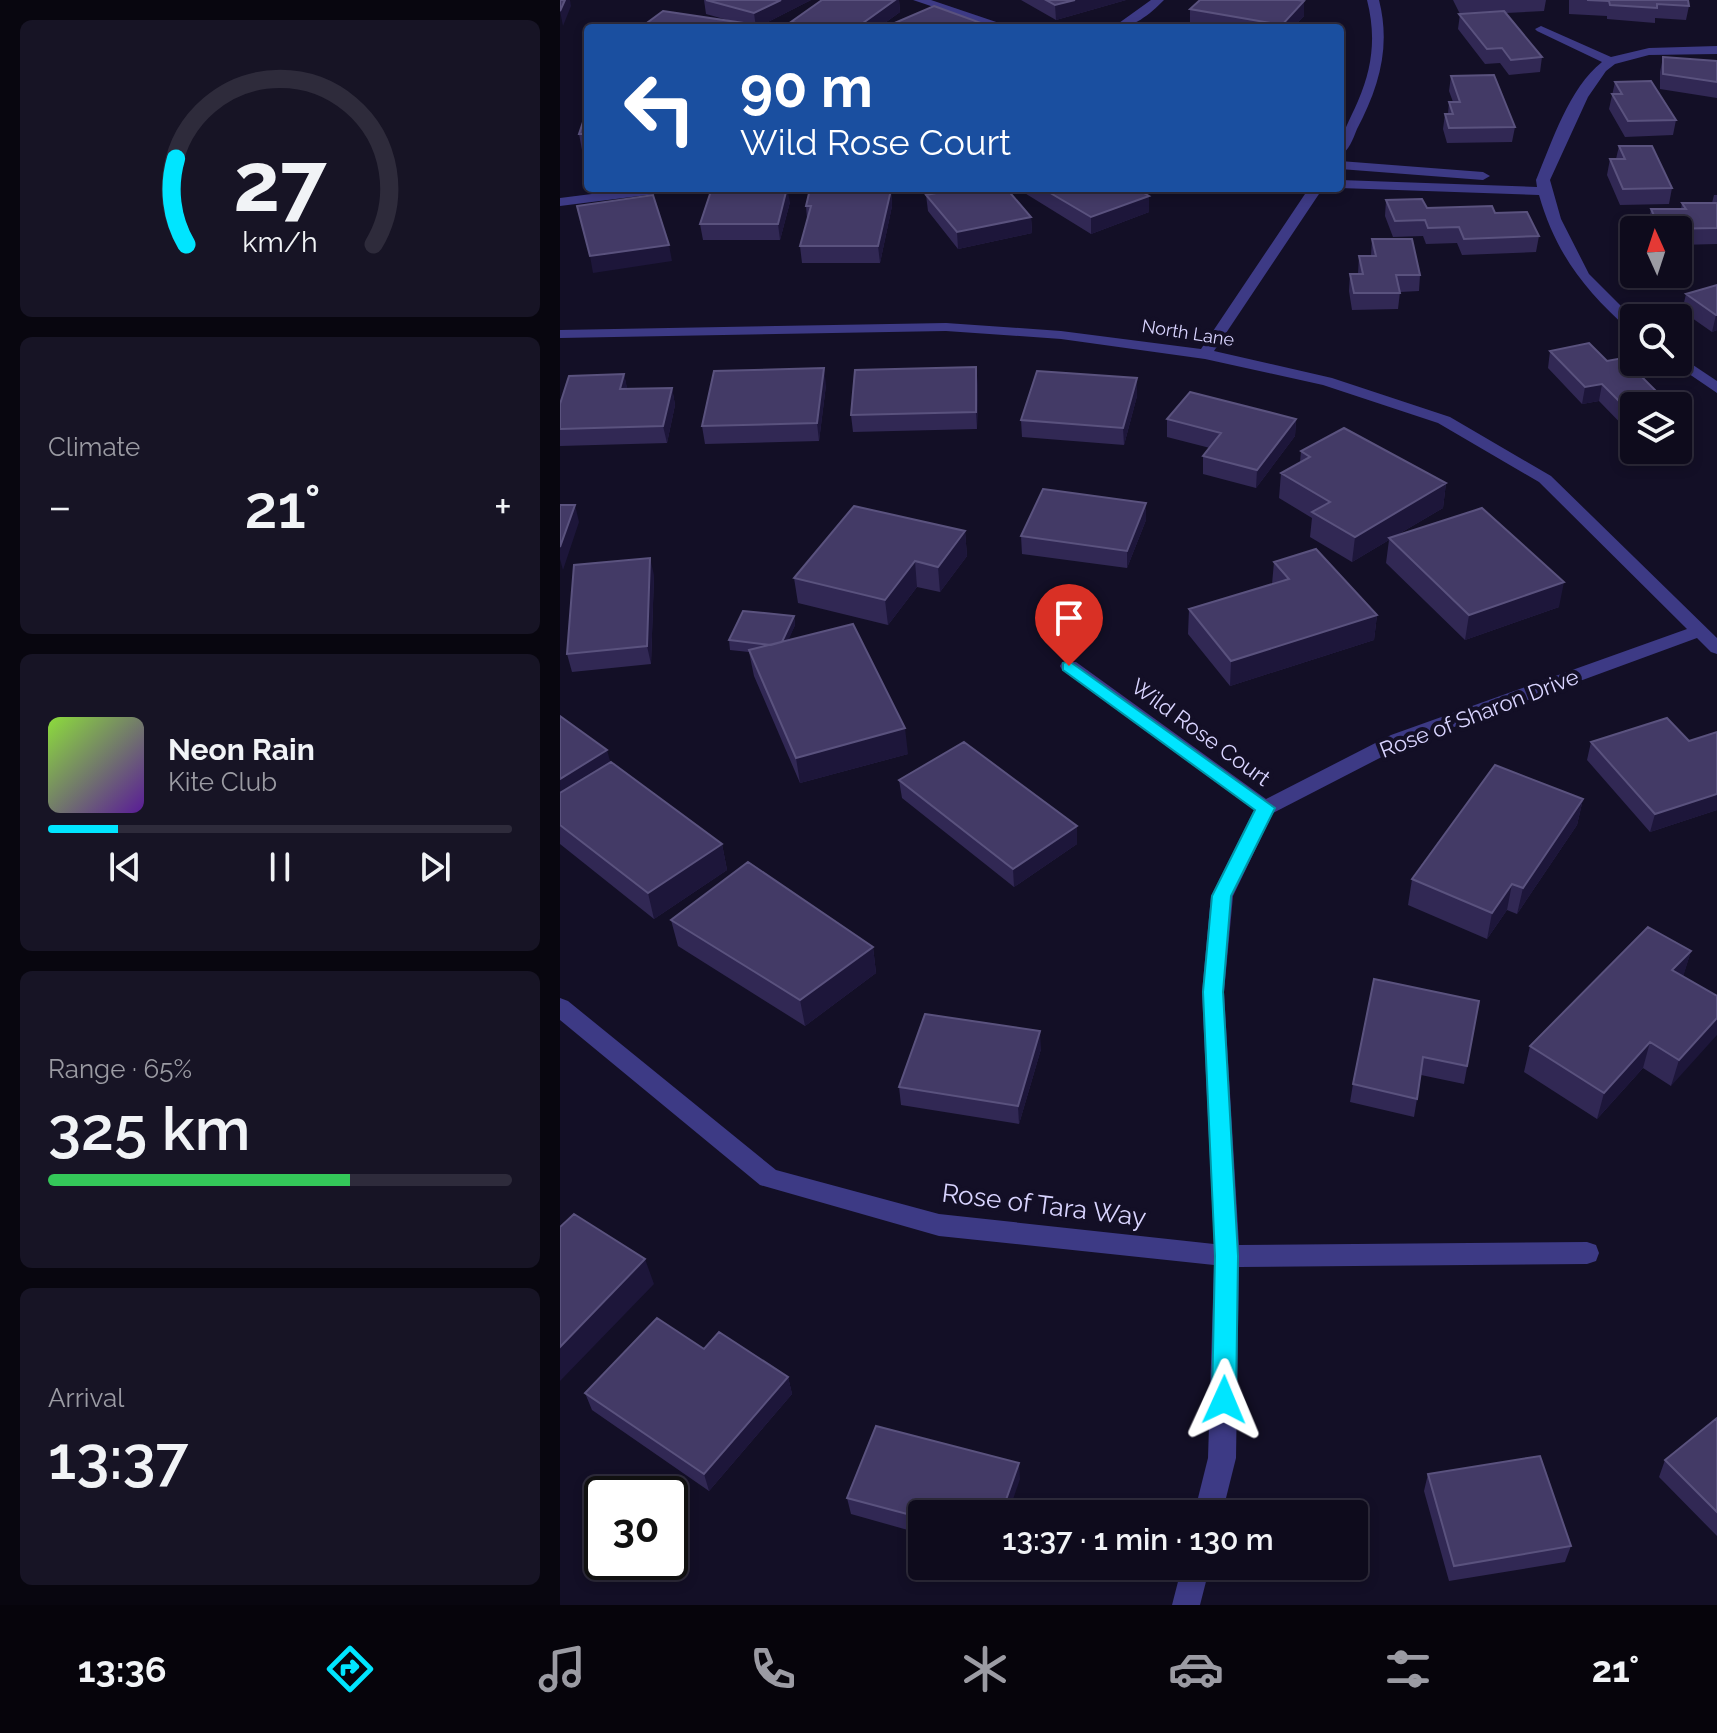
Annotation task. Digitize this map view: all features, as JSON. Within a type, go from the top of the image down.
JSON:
[{"type":"street","points":[[919,0],[995,24]]},
{"type":"street","points":[[1126,24],[1158,0]]},
{"type":"street","points":[[1344,143],[1366,101],[1381,51],[1373,0]]},
{"type":"street","points":[[1541,29],[1610,61]]},
{"type":"street","points":[[1620,313],[1589,283],[1543,186],[1573,115],[1598,72],[1610,61],[1647,53],[1717,50]]},
{"type":"street","points":[[1344,165],[1543,186]]},
{"type":"street","points":[[1344,184],[1543,186]]},
{"type":"street","points":[[560,202],[639,192]]},
{"type":"street","points":[[1205,354],[1313,192]]},
{"type":"street","name":"North Lane","points":[[560,334],[946,327],[1061,335],[1205,354],[1327,381],[1444,420],[1545,479],[1697,632],[1717,648]]},
{"type":"street","points":[[1692,370],[1717,388]]},
{"type":"street","name":"Rose of Sharon Drive","points":[[1265,808],[1398,740],[1697,632]]},
{"type":"street","name":"Wild Rose Court","points":[[1069,666],[1265,808]]},
{"type":"street","points":[[1212,1500],[1222,1458],[1227,1256],[1213,992],[1222,896],[1265,808]]},
{"type":"street","name":"Rose of Tara Way","points":[[560,1007],[769,1178],[939,1225],[1227,1256],[1587,1253]]},
{"type":"street","points":[[1186,1605],[1192,1580]]},
{"type":"building","points":[[706,0],[781,0],[754,13]]},
{"type":"building","points":[[822,0],[895,0],[862,24],[791,22]]},
{"type":"building","points":[[1046,0],[1075,0],[1055,5]]},
{"type":"building","points":[[1200,0],[1304,1],[1283,24],[1190,9]]},
{"type":"building","points":[[1587,0],[1688,0],[1689,6],[1657,4],[1657,8]]},
{"type":"building","points":[[934,6],[981,23],[979,24],[892,24]]},
{"type":"building","points":[[663,11],[750,24],[645,24]]},
{"type":"building","points":[[1504,11],[1542,57],[1511,60],[1502,48],[1487,49],[1459,14]]},
{"type":"building","points":[[1663,57],[1717,61],[1717,82],[1663,74]]},
{"type":"building","points":[[1494,75],[1515,127],[1449,128],[1445,114],[1453,114],[1449,102],[1460,102],[1451,76]]},
{"type":"building","points":[[1651,81],[1676,120],[1628,121],[1612,94],[1622,94],[1615,82]]},
{"type":"building","points":[[1619,146],[1652,146],[1672,188],[1623,189],[1610,159],[1625,159]]},
{"type":"building","points":[[711,192],[786,192],[778,224],[700,224]]},
{"type":"building","points":[[809,192],[891,192],[878,246],[800,246],[811,206],[806,206]]},
{"type":"building","points":[[941,192],[1009,192],[1031,217],[957,232],[926,195]]},
{"type":"building","points":[[1049,192],[1142,192],[1149,196],[1091,217]]},
{"type":"building","points":[[653,195],[669,245],[590,256],[577,206]]},
{"type":"building","points":[[1422,199],[1427,208],[1492,206],[1495,213],[1527,212],[1539,236],[1464,239],[1459,227],[1428,228],[1425,220],[1395,221],[1386,200]]},
{"type":"building","points":[[1682,203],[1717,203],[1717,228],[1692,228],[1692,216],[1654,216],[1651,209],[1686,209]]},
{"type":"building","points":[[1372,239],[1412,239],[1420,275],[1396,275],[1400,293],[1354,293],[1350,274],[1363,274],[1359,256],[1376,256]]},
{"type":"building","points":[[1717,285],[1717,315],[1686,294]]},
{"type":"building","points":[[1589,343],[1607,361],[1620,359],[1620,376],[1641,376],[1657,392],[1620,392],[1620,402],[1602,384],[1585,387],[1550,351]]},
{"type":"building","points":[[976,367],[976,412],[851,415],[855,370]]},
{"type":"building","points":[[824,368],[817,423],[702,426],[714,371]]},
{"type":"building","points":[[1037,371],[1137,378],[1123,428],[1021,420]]},
{"type":"building","points":[[624,374],[620,389],[672,388],[663,426],[560,429],[560,404],[569,376]]},
{"type":"building","points":[[1190,392],[1296,419],[1257,470],[1203,456],[1221,433],[1167,419]]},
{"type":"building","points":[[1344,428],[1446,483],[1355,537],[1312,512],[1330,502],[1281,473],[1310,457],[1301,451]]},
{"type":"building","points":[[1043,489],[1146,503],[1127,551],[1021,536]]},
{"type":"building","points":[[560,505],[575,505],[560,547]]},
{"type":"building","points":[[854,506],[965,531],[938,567],[915,561],[885,600],[794,578]]},
{"type":"building","points":[[1482,508],[1564,582],[1469,615],[1389,538]]},
{"type":"building","points":[[1316,549],[1377,615],[1231,661],[1189,609],[1289,579],[1274,562]]},
{"type":"building","points":[[650,558],[647,646],[567,654],[574,565]]},
{"type":"building","points":[[743,611],[794,616],[782,642],[771,645],[729,640]]},
{"type":"building","points":[[853,624],[905,728],[796,758],[749,650]]},
{"type":"building","points":[[560,716],[607,750],[560,779]]},
{"type":"building","points":[[1667,718],[1689,741],[1717,732],[1717,794],[1655,814],[1591,742]]},
{"type":"building","points":[[964,742],[1077,826],[1013,869],[899,780]]},
{"type":"building","points":[[611,762],[722,844],[648,893],[560,825],[560,793]]},
{"type":"building","points":[[1495,765],[1583,799],[1523,888],[1512,884],[1492,913],[1412,879]]},
{"type":"building","points":[[748,862],[873,947],[800,1000],[671,920]]},
{"type":"building","points":[[1648,927],[1691,951],[1672,970],[1717,996],[1717,1018],[1679,1060],[1650,1042],[1604,1093],[1530,1046]]},
{"type":"building","points":[[1374,979],[1479,1001],[1467,1066],[1423,1057],[1417,1099],[1353,1084]]},
{"type":"building","points":[[925,1014],[1040,1031],[1018,1106],[899,1087]]},
{"type":"building","points":[[574,1214],[645,1259],[560,1347],[560,1227]]},
{"type":"building","points":[[657,1318],[704,1349],[719,1332],[788,1377],[704,1474],[585,1393]]},
{"type":"building","points":[[1717,1418],[1717,1512],[1665,1460]]},
{"type":"building","points":[[876,1426],[1019,1463],[1006,1500],[908,1500],[908,1514],[847,1498]]},
{"type":"building","points":[[1540,1456],[1571,1546],[1454,1566],[1428,1474]]},
{"type":"route","points":[[1069,666],[1265,808],[1222,896],[1213,992],[1227,1256],[1224,1400]]}]
